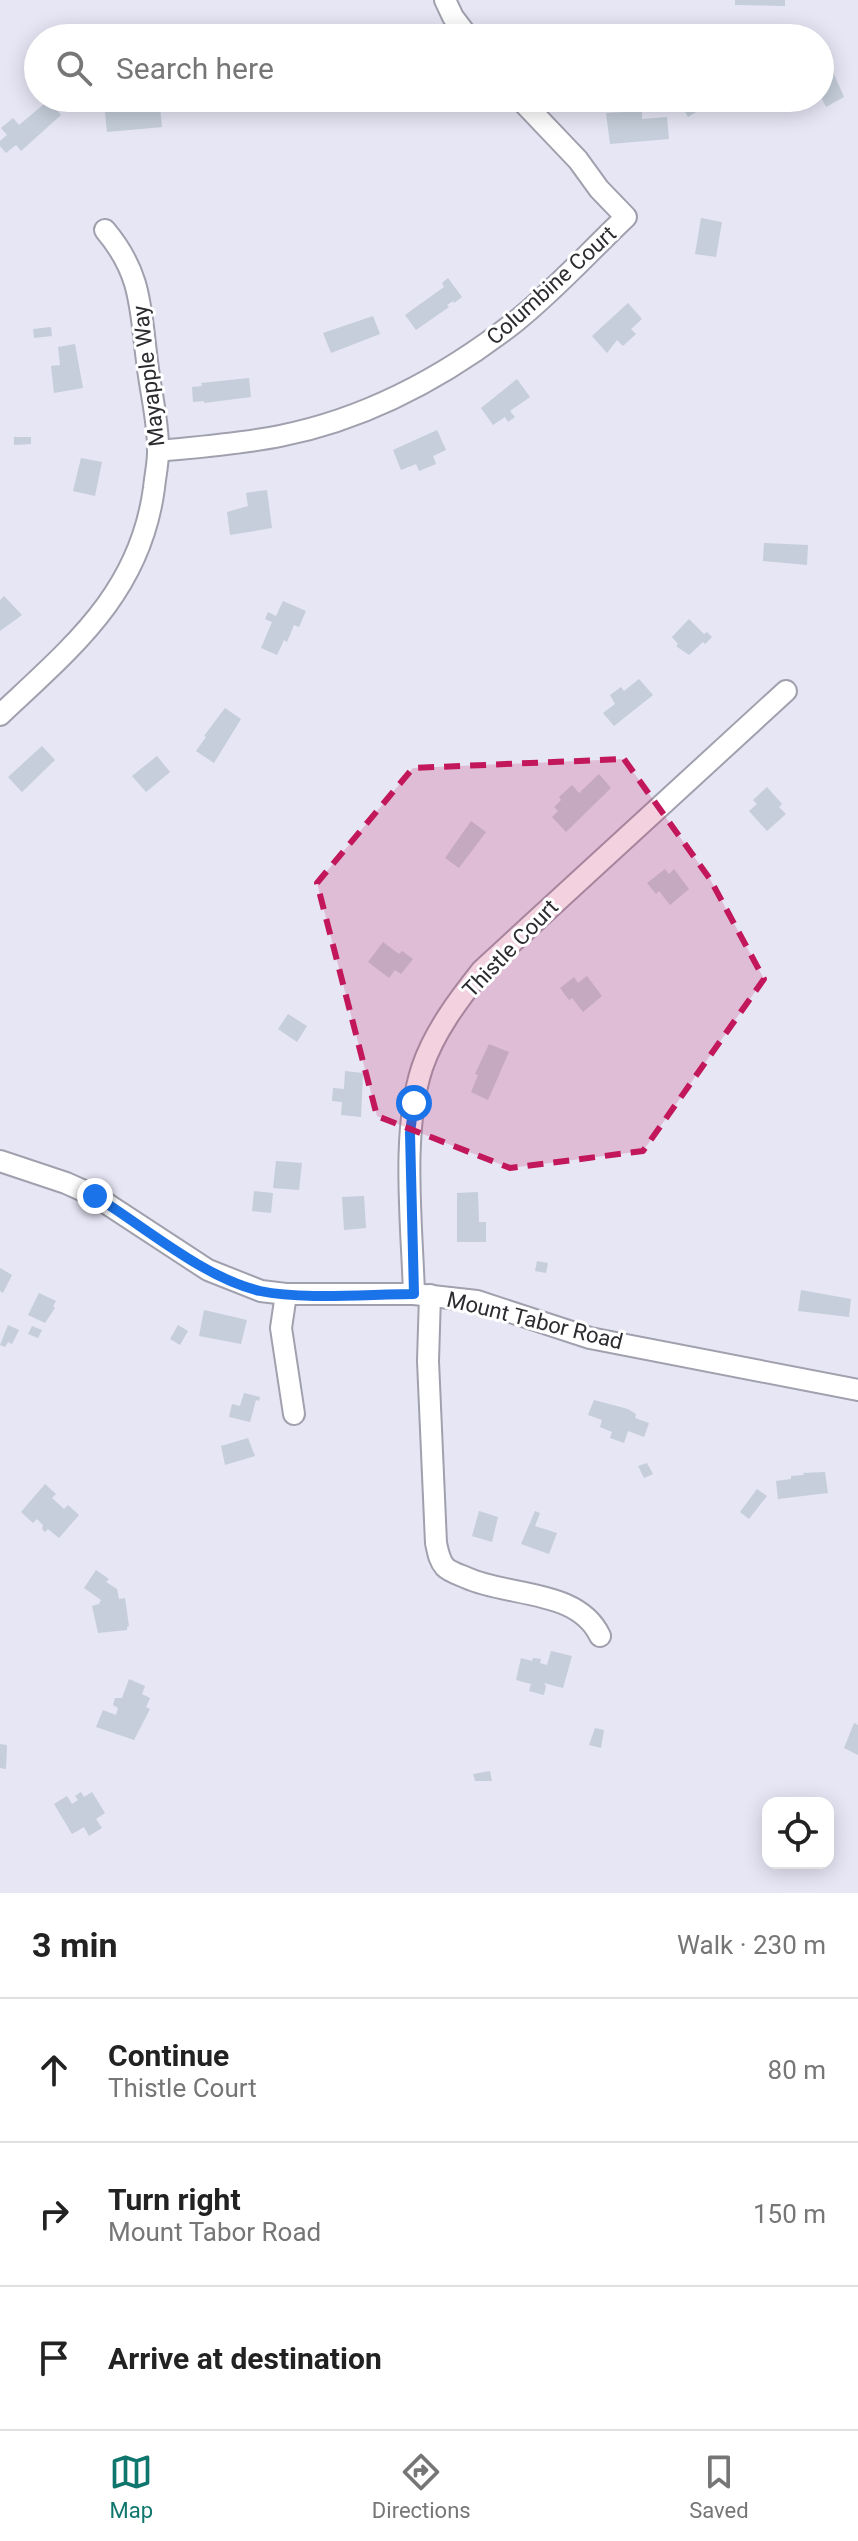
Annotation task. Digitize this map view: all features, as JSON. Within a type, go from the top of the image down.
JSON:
[{"type":"street","points":[[445,0],[458,24]]},
{"type":"street","name":"Columbine Court","points":[[158,451],[282,435],[326,424],[417,386],[518,320],[626,217],[532,112]]},
{"type":"street","name":"Mayapple Way","points":[[0,715],[78,642],[108,606],[143,539],[151,506],[158,451],[136,280],[123,252],[105,230]]},
{"type":"street","name":"Thistle Court","points":[[600,1636],[593,1622],[566,1604],[475,1582],[446,1569],[439,1558],[428,1361],[410,1133],[422,1068],[438,1033],[461,997],[499,953],[786,691]]},
{"type":"street","name":"Mount Tabor Road","points":[[0,1161],[95,1196],[208,1270],[240,1284],[286,1294],[422,1294],[477,1301],[590,1338],[858,1390]]},
{"type":"street","points":[[286,1294],[281,1328],[294,1414]]},
{"type":"highlighted area","points":[[624,759],[710,879],[764,979],[643,1151],[510,1168],[377,1116],[317,883],[413,768]]},
{"type":"building","points":[[735,0],[785,0],[785,6],[735,5]]},
{"type":"building","points":[[834,74],[844,97],[834,103]]},
{"type":"building","points":[[35,112],[59,112],[61,115],[21,151],[16,145],[6,153],[0,141],[7,135],[1,128],[13,118],[19,125]]},
{"type":"building","points":[[105,112],[161,112],[162,127],[107,132]]},
{"type":"building","points":[[642,112],[642,119],[667,117],[669,139],[610,144],[606,113]]},
{"type":"building","points":[[701,218],[722,222],[716,257],[695,254]]},
{"type":"building","points":[[448,278],[462,297],[416,330],[405,315],[444,287],[442,283]]},
{"type":"building","points":[[628,303],[642,319],[631,329],[636,334],[623,346],[617,340],[607,353],[592,336]]},
{"type":"building","points":[[373,316],[380,334],[331,353],[323,333]]},
{"type":"building","points":[[51,327],[52,336],[34,338],[33,329]]},
{"type":"building","points":[[75,344],[83,388],[54,393],[51,366],[60,365],[58,347]]},
{"type":"building","points":[[249,378],[251,397],[193,402],[192,387],[202,386],[201,383]]},
{"type":"building","points":[[517,379],[530,397],[510,411],[515,417],[508,422],[505,417],[493,425],[481,408]]},
{"type":"building","points":[[437,430],[446,450],[433,456],[436,464],[419,471],[416,464],[401,470],[393,450]]},
{"type":"building","points":[[14,437],[31,437],[31,444],[14,445]]},
{"type":"building","points":[[81,458],[102,462],[95,496],[73,491]]},
{"type":"building","points":[[267,490],[272,528],[230,535],[227,512],[248,506],[246,493]]},
{"type":"building","points":[[764,543],[808,545],[807,565],[763,561]]},
{"type":"building","points":[[4,596],[22,615],[0,631],[0,600]]},
{"type":"building","points":[[283,601],[306,611],[299,627],[294,625],[277,655],[261,648],[272,622],[265,619],[268,612],[276,616]]},
{"type":"building","points":[[689,619],[704,634],[707,632],[712,637],[689,655],[676,646],[678,644],[672,637]]},
{"type":"building","points":[[639,679],[653,695],[614,726],[603,713],[615,704],[610,695],[621,687],[624,691]]},
{"type":"building","points":[[225,708],[241,719],[214,763],[196,751]]},
{"type":"building","points":[[42,746],[55,760],[22,792],[8,777]]},
{"type":"building","points":[[157,756],[170,772],[146,792],[132,776]]},
{"type":"building","points":[[599,774],[611,788],[566,832],[552,817],[558,811],[554,807],[561,800],[559,797],[572,785],[579,793]]},
{"type":"building","points":[[767,787],[782,804],[779,807],[786,814],[767,831],[749,811],[757,804],[753,800]]},
{"type":"building","points":[[471,821],[486,832],[459,868],[445,858]]},
{"type":"building","points":[[665,869],[669,874],[674,869],[689,889],[670,905],[659,891],[656,894],[647,883]]},
{"type":"building","points":[[383,942],[399,954],[402,951],[413,959],[401,974],[395,970],[389,978],[368,962]]},
{"type":"building","points":[[587,976],[602,996],[583,1012],[560,988],[574,977],[578,983]]},
{"type":"building","points":[[288,1014],[307,1026],[297,1042],[278,1029]]},
{"type":"building","points":[[489,1044],[509,1052],[488,1100],[471,1092],[478,1075],[475,1074]]},
{"type":"building","points":[[345,1071],[363,1073],[361,1117],[341,1115],[342,1102],[332,1101],[333,1088],[344,1089]]},
{"type":"building","points":[[276,1161],[302,1163],[299,1190],[273,1188]]},
{"type":"building","points":[[254,1191],[273,1193],[271,1213],[252,1211]]},
{"type":"building","points":[[478,1192],[479,1222],[486,1222],[486,1242],[457,1242],[457,1193]]},
{"type":"building","points":[[364,1196],[366,1228],[344,1230],[342,1197]]},
{"type":"building","points":[[537,1261],[548,1263],[546,1273],[535,1271]]},
{"type":"building","points":[[0,1268],[12,1275],[3,1293],[0,1291]]},
{"type":"building","points":[[801,1290],[851,1299],[849,1317],[798,1311]]},
{"type":"building","points":[[39,1293],[56,1301],[45,1323],[28,1315]]},
{"type":"building","points":[[204,1310],[247,1320],[241,1344],[199,1336]]},
{"type":"building","points":[[8,1325],[19,1330],[12,1344],[8,1342],[5,1347],[0,1345]]},
{"type":"building","points":[[178,1325],[188,1331],[180,1345],[170,1339]]},
{"type":"building","points":[[32,1326],[42,1330],[38,1338],[28,1334]]},
{"type":"building","points":[[244,1393],[260,1397],[259,1401],[256,1400],[250,1422],[229,1417],[232,1404],[240,1406]]},
{"type":"building","points":[[594,1400],[628,1409],[636,1414],[635,1418],[649,1423],[644,1437],[628,1431],[624,1443],[610,1438],[612,1432],[600,1427],[602,1420],[588,1415]]},
{"type":"building","points":[[248,1438],[255,1456],[225,1465],[221,1446]]},
{"type":"building","points":[[647,1463],[653,1474],[644,1478],[638,1466]]},
{"type":"building","points":[[825,1472],[828,1493],[778,1499],[776,1481],[803,1473]]},
{"type":"building","points":[[45,1484],[56,1494],[52,1498],[64,1509],[68,1505],[79,1515],[59,1538],[48,1529],[45,1532],[37,1519],[33,1523],[21,1512]]},
{"type":"building","points":[[757,1489],[767,1496],[749,1519],[740,1512]]},
{"type":"building","points":[[479,1511],[498,1517],[492,1542],[472,1536]]},
{"type":"building","points":[[535,1511],[540,1513],[535,1526],[557,1533],[549,1554],[521,1544]]},
{"type":"building","points":[[96,1570],[117,1589],[119,1599],[125,1598],[127,1630],[98,1633],[92,1606],[101,1600],[84,1588]]},
{"type":"building","points":[[551,1651],[572,1656],[563,1688],[544,1683],[544,1695],[529,1691],[531,1684],[516,1680],[521,1658],[532,1661],[533,1658],[541,1659],[540,1663],[547,1665]]},
{"type":"building","points":[[129,1679],[145,1686],[142,1694],[150,1698],[146,1707],[150,1709],[134,1740],[96,1727],[103,1710],[116,1715],[118,1708],[113,1705],[115,1698],[122,1698]]},
{"type":"building","points":[[854,1723],[858,1725],[858,1755],[844,1748]]},
{"type":"building","points":[[595,1728],[604,1730],[601,1748],[589,1745]]},
{"type":"building","points":[[0,1744],[7,1745],[6,1769],[0,1768]]},
{"type":"building","points":[[490,1771],[492,1781],[475,1781],[473,1774]]},
{"type":"building","points":[[81,1792],[84,1797],[92,1792],[105,1813],[96,1819],[102,1828],[89,1836],[84,1827],[72,1834],[54,1804],[67,1796],[72,1804]]},
{"type":"route","points":[[95,1196],[208,1270],[261,1291],[286,1294],[414,1294],[410,1133],[414,1103]]}]
